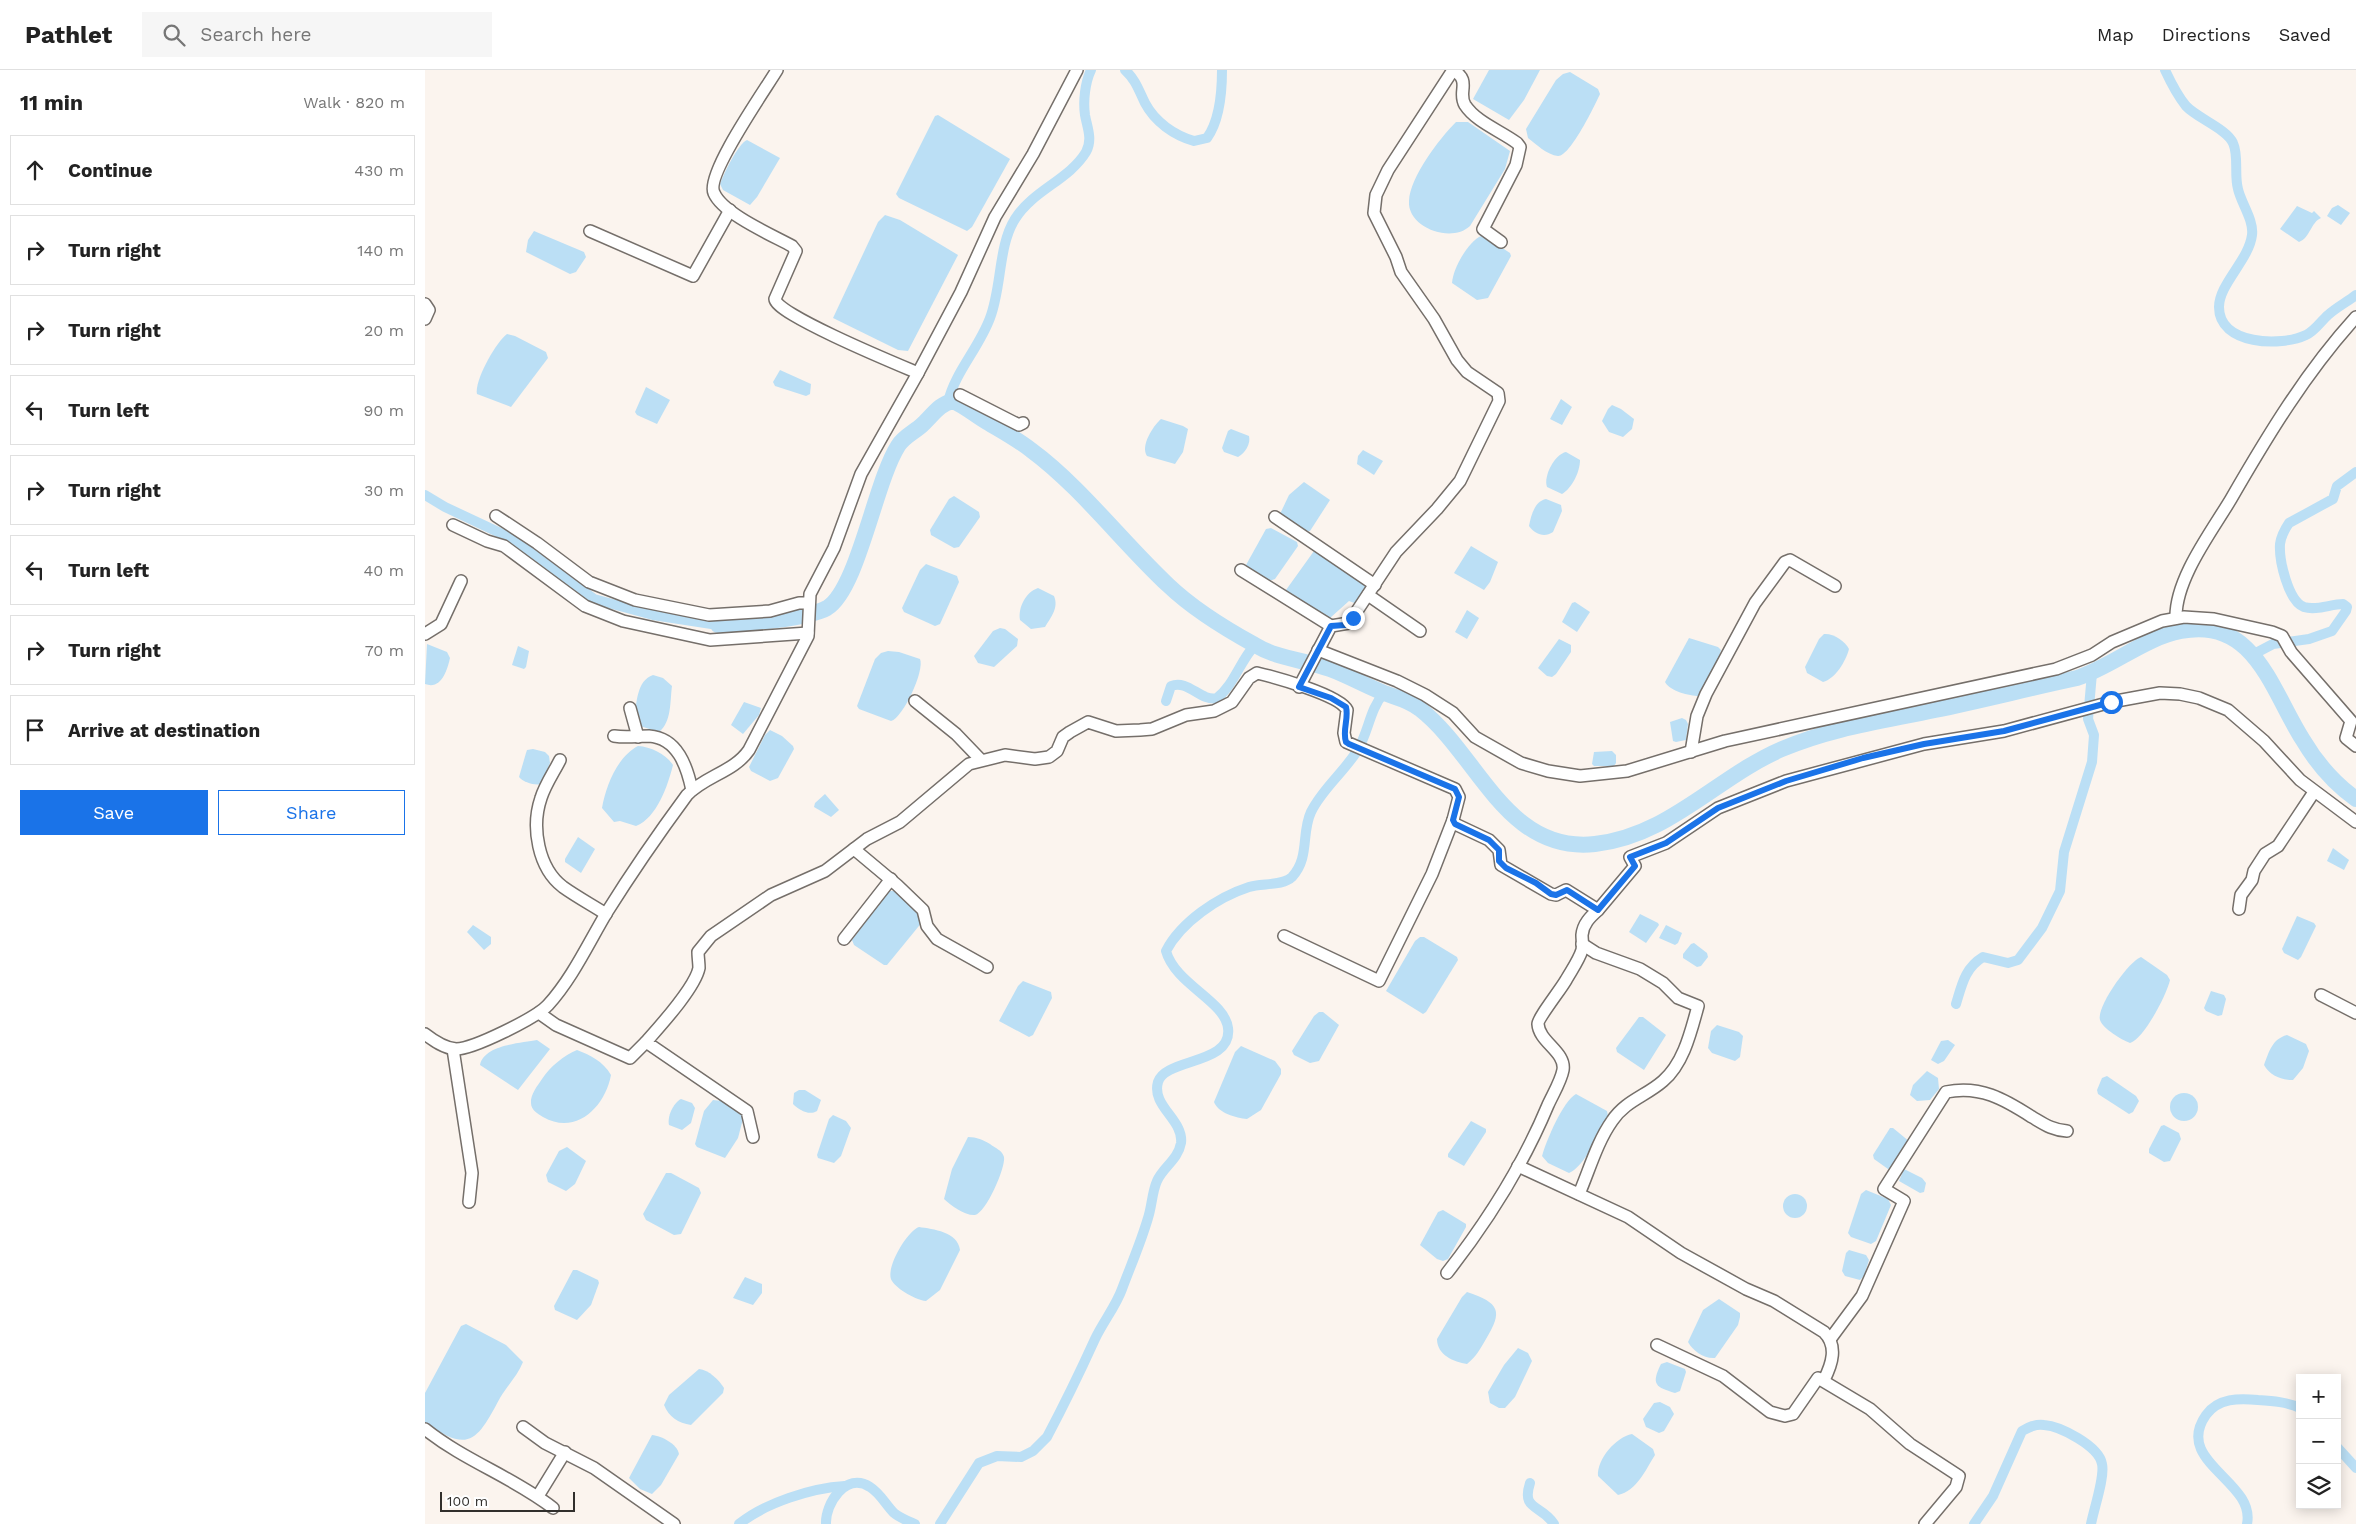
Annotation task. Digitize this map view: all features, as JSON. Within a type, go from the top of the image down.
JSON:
[{"type":"street","points":[[777,70],[732,142],[714,178],[711,187],[714,194],[730,210],[792,246],[796,251],[775,299],[779,307],[918,373]]},
{"type":"street","points":[[425,1034],[443,1046],[453,1049],[468,1047],[539,1012],[553,998],[634,868],[692,790],[735,765],[745,755],[809,630],[810,594],[834,548],[856,485],[961,292],[991,226],[1033,154],[1077,70]]},
{"type":"street","points":[[1241,570],[1331,626],[1349,623],[1397,552],[1460,481],[1499,401],[1498,393],[1467,372],[1457,360],[1434,319],[1401,272],[1396,257],[1374,213],[1376,196],[1388,170],[1453,70],[1462,78],[1465,86],[1463,99],[1468,108],[1520,147],[1516,165],[1483,229],[1501,242]]},
{"type":"street","points":[[590,231],[693,276],[730,210]]},
{"type":"street","points":[[425,304],[429,310],[425,319]]},
{"type":"street","points":[[2176,618],[2178,600],[2202,544],[2275,423],[2327,349],[2356,317]]},
{"type":"street","points":[[960,395],[1019,426],[1023,423]]},
{"type":"street","points":[[496,516],[537,543],[589,582],[635,600],[709,615],[771,611],[799,603],[810,605]]},
{"type":"street","points":[[1275,516],[1372,590],[1420,631]]},
{"type":"street","points":[[453,525],[504,546],[585,606],[623,621],[710,640],[809,630]]},
{"type":"street","points":[[1691,752],[1697,716],[1706,694],[1755,603],[1785,562],[1790,560],[1835,586]]},
{"type":"street","points":[[425,634],[441,624],[461,581]]},
{"type":"street","points":[[1316,654],[1397,681],[1425,695],[1453,713],[1475,737],[1521,763],[1548,772],[1580,776],[1627,772],[1725,741],[2056,669],[2092,655],[2112,642],[2162,621],[2184,617],[2213,619],[2282,636],[2291,652],[2351,720],[2346,738],[2356,746]]},
{"type":"street","points":[[1299,687],[1331,626]]},
{"type":"street","points":[[539,1012],[557,1024],[630,1058],[676,1006],[690,985],[699,967],[698,952],[711,936],[771,895],[825,871],[867,839],[900,822],[969,764],[1005,755],[1035,759],[1049,757],[1057,751],[1063,738],[1088,722],[1116,731],[1152,729],[1186,715],[1214,711],[1232,702],[1249,678],[1257,673],[1331,698],[1346,707],[1347,716],[1344,733],[1346,742],[1455,789],[1459,797],[1453,820],[1432,874],[1379,981],[1284,936]]},
{"type":"street","points":[[1447,1273],[1474,1239],[1518,1166],[1543,1117],[1563,1070],[1563,1061],[1541,1035],[1538,1024],[1541,1014],[1551,1005],[1582,949],[1582,932],[1588,919],[1598,910],[1635,866],[1630,857],[1666,843],[1718,808],[1786,781],[1863,758],[1924,744],[2004,731],[2083,710],[2160,693],[2180,694],[2214,703],[2246,724],[2300,780],[2356,822]]},
{"type":"street","points":[[915,701],[956,734],[981,760]]},
{"type":"street","points":[[630,708],[638,737]]},
{"type":"street","points":[[614,736],[629,738],[651,736],[663,740],[675,748],[687,770],[692,790]]},
{"type":"street","points":[[560,760],[541,799],[538,829],[540,852],[547,867],[563,886],[606,914]]},
{"type":"street","points":[[2239,909],[2241,895],[2252,880],[2254,870],[2265,854],[2278,846],[2314,792]]},
{"type":"street","points":[[1453,820],[1455,824],[1489,840],[1499,850],[1499,861],[1506,868],[1536,883],[1551,894],[1556,895],[1567,890],[1598,910]]},
{"type":"street","points":[[854,849],[891,879],[923,910],[927,926],[937,939],[987,967]]},
{"type":"street","points":[[844,939],[891,879]]},
{"type":"street","points":[[1579,1194],[1611,1122],[1627,1104],[1662,1082],[1669,1075],[1687,1044],[1698,1006],[1678,998],[1663,983],[1640,969],[1596,953],[1582,944]]},
{"type":"street","points":[[2321,995],[2356,1013]]},
{"type":"street","points":[[646,1042],[747,1112],[753,1137]]},
{"type":"street","points":[[453,1049],[472,1173],[469,1202]]},
{"type":"street","points":[[1831,1338],[1862,1296],[1904,1201],[1884,1189],[1946,1092],[1957,1089],[1979,1090],[1995,1094],[2051,1129],[2067,1131]]},
{"type":"street","points":[[1518,1166],[1628,1217],[1681,1253],[1746,1289],[1774,1301],[1825,1332],[1831,1338],[1833,1346],[1832,1357],[1824,1380]]},
{"type":"street","points":[[1657,1345],[1723,1376],[1770,1412],[1785,1416],[1793,1414],[1814,1380],[1818,1378],[1870,1409],[1910,1444],[1959,1476],[1956,1487],[1925,1524]]},
{"type":"street","points":[[523,1428],[545,1443],[595,1468],[674,1524]]},
{"type":"street","points":[[425,1429],[486,1469],[538,1496],[553,1508]]},
{"type":"street","points":[[538,1496],[565,1452]]},
{"type":"water","points":[[1489,70],[1540,70],[1524,100],[1509,120],[1473,99]]},
{"type":"water","points":[[1570,72],[1598,89],[1600,94],[1575,140],[1563,154],[1558,156],[1546,151],[1528,138],[1526,129],[1556,80],[1563,74]]},
{"type":"water","points":[[938,115],[1010,159],[972,227],[967,231],[899,198],[896,194],[935,116]]},
{"type":"water","points":[[1456,122],[1468,122],[1510,151],[1505,169],[1470,226],[1462,231],[1442,233],[1422,225],[1410,210],[1409,201],[1414,181],[1420,170],[1434,148]]},
{"type":"water","points":[[747,140],[780,158],[757,197],[750,205],[723,190],[720,184],[728,166]]},
{"type":"water","points":[[2338,205],[2350,213],[2341,225],[2327,216],[2332,208]]},
{"type":"water","points":[[2297,206],[2312,213],[2314,211],[2321,218],[2315,223],[2306,237],[2299,242],[2280,229]]},
{"type":"water","points":[[885,215],[900,220],[958,255],[908,351],[898,350],[833,318],[878,222]]},
{"type":"water","points":[[534,231],[584,252],[586,257],[576,272],[570,274],[526,252],[528,240]]},
{"type":"water","points":[[1481,236],[1510,253],[1511,256],[1488,298],[1477,300],[1452,283],[1455,270],[1462,256],[1471,244]]},
{"type":"water","points":[[507,334],[515,336],[546,352],[548,358],[511,407],[477,394],[482,371],[497,345]]},
{"type":"water","points":[[780,370],[811,384],[810,394],[806,396],[775,386],[773,382]]},
{"type":"water","points":[[646,387],[670,400],[657,424],[637,415],[635,412]]},
{"type":"water","points":[[1561,399],[1572,407],[1562,425],[1550,419]]},
{"type":"water","points":[[1612,405],[1634,419],[1632,429],[1623,437],[1609,432],[1602,421]]},
{"type":"water","points":[[1161,419],[1188,429],[1183,452],[1175,464],[1147,456],[1145,452],[1148,436]]},
{"type":"water","points":[[1231,429],[1249,436],[1247,448],[1238,457],[1224,452],[1222,448],[1228,431]]},
{"type":"water","points":[[1363,450],[1383,461],[1374,475],[1357,464],[1358,456]]},
{"type":"water","points":[[1566,452],[1580,460],[1580,465],[1572,484],[1562,494],[1547,487],[1546,482],[1548,472],[1554,461]]},
{"type":"water","points":[[1304,482],[1330,500],[1310,531],[1305,532],[1280,514],[1289,495]]},
{"type":"water","points":[[954,496],[979,512],[980,517],[959,547],[954,548],[931,535],[930,530],[949,499]]},
{"type":"water","points":[[1546,499],[1561,505],[1562,511],[1553,532],[1543,535],[1537,533],[1529,526],[1536,506]]},
{"type":"water","points":[[1271,528],[1297,542],[1298,546],[1275,579],[1269,581],[1248,569],[1246,565],[1266,529]]},
{"type":"water","points":[[1471,546],[1498,562],[1490,582],[1484,590],[1454,573]]},
{"type":"water","points":[[1314,551],[1368,584],[1357,604],[1349,601],[1330,618],[1287,593],[1286,590]]},
{"type":"water","points":[[926,564],[957,576],[959,582],[940,624],[935,626],[904,612],[902,608],[920,570]]},
{"type":"water","points":[[1038,588],[1054,596],[1056,604],[1052,616],[1045,627],[1031,629],[1020,620],[1020,610],[1027,596]]},
{"type":"water","points":[[1575,602],[1590,612],[1577,632],[1562,622],[1572,603]]},
{"type":"water","points":[[1467,610],[1479,618],[1467,639],[1455,632]]},
{"type":"water","points":[[1000,628],[1005,629],[1018,639],[1017,646],[994,667],[978,663],[974,656],[993,631]]},
{"type":"water","points":[[1824,634],[1838,638],[1849,649],[1839,669],[1832,677],[1823,682],[1807,673],[1805,667],[1819,639]]},
{"type":"water","points":[[1689,638],[1718,647],[1721,650],[1715,670],[1699,696],[1680,692],[1671,688],[1665,682]]},
{"type":"water","points":[[1559,639],[1571,645],[1571,652],[1556,674],[1552,677],[1547,676],[1538,668]]},
{"type":"water","points":[[427,644],[447,652],[450,658],[442,678],[439,682],[431,685],[425,684]]},
{"type":"water","points":[[518,646],[529,651],[524,669],[512,665]]},
{"type":"water","points":[[888,651],[899,652],[920,659],[921,665],[916,683],[907,703],[896,718],[891,721],[859,709],[857,706],[875,659],[881,653]]},
{"type":"water","points":[[653,675],[663,678],[672,686],[668,717],[659,732],[640,726],[635,718],[638,693],[644,682]]},
{"type":"water","points":[[744,702],[761,708],[759,715],[743,734],[731,725]]},
{"type":"water","points":[[1682,718],[1688,724],[1686,740],[1676,742],[1673,741],[1670,722]]},
{"type":"water","points":[[770,730],[782,736],[794,749],[778,778],[770,781],[751,771],[749,767],[765,735]]},
{"type":"water","points":[[638,746],[658,752],[673,765],[661,800],[650,816],[636,826],[620,821],[614,822],[602,808],[606,791],[618,765],[624,757]]},
{"type":"water","points":[[533,749],[545,752],[549,756],[550,763],[541,784],[529,783],[519,777],[527,750]]},
{"type":"water","points":[[1612,751],[1616,755],[1614,766],[1594,766],[1592,764],[1594,752]]},
{"type":"water","points":[[825,794],[839,810],[831,817],[814,807],[815,803]]},
{"type":"water","points":[[578,837],[595,849],[581,873],[565,862]]},
{"type":"water","points":[[2333,848],[2349,860],[2344,870],[2327,861]]},
{"type":"water","points":[[889,891],[894,891],[922,917],[923,921],[887,965],[884,965],[854,945],[852,940]]},
{"type":"water","points":[[1640,914],[1659,925],[1646,943],[1629,932]]},
{"type":"water","points":[[2297,916],[2314,923],[2316,926],[2298,960],[2284,953],[2282,949]]},
{"type":"water","points":[[473,925],[491,937],[491,944],[484,950],[467,932]]},
{"type":"water","points":[[1666,925],[1682,933],[1678,943],[1675,945],[1659,938]]},
{"type":"water","points":[[1420,937],[1424,937],[1457,957],[1458,960],[1423,1014],[1386,991],[1415,941]]},
{"type":"water","points":[[1694,943],[1707,953],[1708,957],[1701,966],[1697,967],[1683,958],[1683,954]]},
{"type":"water","points":[[2141,957],[2167,975],[2170,980],[2160,1005],[2148,1025],[2136,1040],[2130,1043],[2105,1027],[2100,1020],[2100,1014],[2108,995],[2122,975]]},
{"type":"water","points":[[1023,981],[1051,992],[1052,998],[1033,1035],[1029,1037],[999,1021],[1018,986]]},
{"type":"water","points":[[2211,991],[2224,995],[2226,999],[2222,1015],[2218,1016],[2206,1011],[2204,1008]]},
{"type":"water","points":[[1319,1012],[1323,1012],[1339,1025],[1319,1061],[1310,1063],[1294,1055],[1292,1051],[1314,1016]]},
{"type":"water","points":[[1639,1017],[1643,1017],[1666,1035],[1644,1070],[1617,1052],[1616,1048]]},
{"type":"water","points":[[1717,1025],[1739,1032],[1743,1036],[1740,1057],[1735,1061],[1712,1053],[1708,1048],[1711,1031]]},
{"type":"water","points":[[2287,1035],[2306,1044],[2309,1051],[2303,1068],[2293,1080],[2277,1077],[2264,1065],[2274,1043]]},
{"type":"water","points":[[537,1040],[550,1049],[518,1090],[480,1065],[488,1053],[496,1049]]},
{"type":"water","points":[[1948,1040],[1955,1045],[1944,1061],[1938,1064],[1931,1060],[1941,1041]]},
{"type":"water","points":[[1241,1046],[1275,1061],[1281,1069],[1281,1074],[1261,1110],[1247,1119],[1223,1112],[1214,1102],[1235,1052]]},
{"type":"water","points":[[577,1050],[596,1059],[608,1070],[611,1075],[608,1087],[596,1107],[587,1115],[567,1123],[555,1122],[535,1112],[531,1105],[531,1100],[536,1087],[549,1070],[562,1058]]},
{"type":"water","points":[[1927,1071],[1938,1078],[1939,1089],[1930,1100],[1917,1101],[1910,1095],[1913,1085]]},
{"type":"water","points":[[2107,1076],[2136,1096],[2139,1101],[2133,1112],[2129,1114],[2098,1094],[2097,1090],[2102,1078]]},
{"type":"water","points":[[799,1090],[805,1090],[821,1100],[817,1111],[811,1113],[804,1112],[793,1104],[794,1093]]},
{"type":"water","points":[[2184,1093],[2194,1097],[2198,1107],[2194,1117],[2184,1121],[2174,1117],[2170,1107],[2174,1097]]},
{"type":"water","points":[[1576,1094],[1607,1111],[1608,1116],[1586,1156],[1569,1173],[1548,1163],[1542,1156],[1561,1113]]},
{"type":"water","points":[[681,1099],[692,1103],[695,1108],[691,1123],[682,1130],[669,1125],[673,1107]]},
{"type":"water","points":[[713,1100],[722,1101],[744,1115],[738,1138],[725,1158],[697,1147],[695,1144],[704,1111]]},
{"type":"water","points":[[833,1115],[846,1121],[851,1128],[841,1156],[834,1163],[818,1158],[817,1155],[829,1119]]},
{"type":"water","points":[[1471,1121],[1486,1129],[1486,1132],[1464,1166],[1448,1157],[1448,1154]]},
{"type":"water","points":[[2164,1125],[2179,1133],[2181,1139],[2170,1161],[2164,1162],[2149,1153],[2149,1149],[2161,1126]]},
{"type":"water","points":[[1890,1128],[1893,1128],[1910,1142],[1893,1168],[1888,1169],[1874,1159],[1873,1155]]},
{"type":"water","points":[[968,1137],[977,1138],[987,1143],[1000,1151],[1004,1157],[1002,1170],[990,1198],[975,1215],[959,1210],[944,1199],[952,1169]]},
{"type":"water","points":[[567,1147],[586,1161],[575,1184],[566,1191],[548,1182],[546,1175],[559,1151]]},
{"type":"water","points":[[1904,1169],[1922,1178],[1926,1183],[1924,1192],[1920,1193],[1899,1181]]},
{"type":"water","points":[[666,1173],[671,1173],[699,1188],[701,1193],[681,1234],[674,1235],[646,1220],[643,1214]]},
{"type":"water","points":[[1866,1190],[1888,1199],[1891,1205],[1876,1241],[1871,1244],[1851,1237],[1848,1233],[1861,1194]]},
{"type":"water","points":[[1795,1194],[1800,1195],[1806,1201],[1806,1211],[1800,1217],[1795,1218],[1790,1217],[1784,1211],[1783,1206],[1784,1201],[1790,1195]]},
{"type":"water","points":[[1443,1210],[1466,1224],[1466,1227],[1448,1259],[1443,1261],[1437,1259],[1420,1245],[1438,1212]]},
{"type":"water","points":[[919,1227],[938,1230],[950,1235],[955,1239],[960,1250],[940,1290],[926,1301],[907,1294],[892,1281],[890,1276],[898,1251],[914,1230]]},
{"type":"water","points":[[1849,1250],[1866,1255],[1869,1260],[1864,1276],[1860,1280],[1845,1276],[1842,1271],[1846,1253]]},
{"type":"water","points":[[573,1270],[598,1280],[599,1283],[591,1305],[577,1320],[555,1310],[554,1306]]},
{"type":"water","points":[[745,1277],[762,1284],[762,1293],[753,1305],[733,1298]]},
{"type":"water","points":[[1467,1292],[1492,1304],[1496,1315],[1486,1339],[1475,1356],[1467,1364],[1447,1357],[1440,1349],[1437,1339],[1462,1297]]},
{"type":"water","points":[[1719,1299],[1740,1313],[1740,1317],[1738,1325],[1715,1358],[1711,1358],[1699,1354],[1688,1342],[1703,1310]]},
{"type":"water","points":[[466,1324],[506,1345],[523,1362],[478,1433],[462,1440],[452,1438],[425,1422],[425,1393],[461,1326]]},
{"type":"water","points":[[1518,1348],[1528,1353],[1532,1361],[1515,1397],[1505,1408],[1499,1408],[1490,1403],[1488,1392],[1504,1365]]},
{"type":"water","points":[[1667,1362],[1685,1369],[1686,1372],[1680,1391],[1675,1393],[1663,1389],[1657,1384],[1656,1376],[1661,1364]]},
{"type":"water","points":[[699,1369],[706,1371],[719,1382],[724,1388],[723,1393],[691,1425],[682,1423],[668,1413],[664,1405],[669,1395]]},
{"type":"water","points":[[1660,1402],[1670,1407],[1674,1414],[1664,1431],[1659,1433],[1646,1427],[1643,1419],[1654,1403]]},
{"type":"water","points":[[1632,1434],[1653,1449],[1655,1455],[1636,1484],[1625,1493],[1618,1495],[1598,1476],[1599,1469],[1604,1456],[1614,1444]]},
{"type":"water","points":[[652,1435],[668,1441],[678,1450],[679,1454],[661,1485],[652,1494],[640,1489],[629,1478]]},
{"type":"waterway","points":[[948,402],[956,380],[980,340],[990,318],[997,293],[1006,242],[1015,219],[1031,200],[1070,170],[1086,152],[1089,138],[1084,98],[1091,70]]},
{"type":"waterway","points":[[1125,70],[1135,82],[1145,103],[1154,116],[1172,131],[1194,141],[1207,138],[1215,123],[1221,96],[1222,70]]},
{"type":"waterway","points":[[2165,70],[2174,89],[2186,106],[2225,133],[2235,148],[2237,184],[2251,223],[2252,235],[2246,254],[2220,298],[2219,307],[2222,320],[2229,329],[2240,336],[2253,340],[2282,341],[2295,339],[2309,333],[2331,312],[2356,295]]},
{"type":"waterway","points":[[718,625],[790,618],[818,612],[827,608],[838,597],[848,580],[882,484],[898,446],[903,439],[920,427],[940,407],[953,401],[1020,442],[1049,464],[1084,497],[1151,569],[1178,594],[1209,618],[1264,650],[1330,669],[1416,706],[1441,728],[1496,797],[1516,818],[1538,833],[1564,843],[1595,844],[1622,839],[1646,830],[1670,818],[1758,761],[1801,742],[1857,726],[2077,678],[2167,635],[2181,631],[2206,629],[2227,635],[2244,646],[2270,680],[2292,721],[2314,756],[2333,780],[2356,799]]},
{"type":"waterway","points":[[2254,654],[2273,644],[2309,639],[2332,631],[2346,611],[2347,607],[2343,604],[2309,608],[2298,603],[2289,589],[2281,560],[2280,544],[2283,533],[2289,523],[2333,499],[2337,486],[2356,472]]},
{"type":"waterway","points":[[425,495],[445,507],[515,540],[594,599],[653,615],[718,625]]},
{"type":"waterway","points":[[1166,701],[1171,686],[1177,685],[1183,685],[1205,697],[1217,698],[1233,680],[1245,658],[1255,645]]},
{"type":"waterway","points":[[1956,1004],[1962,983],[1968,971],[1977,961],[1983,957],[2008,963],[2018,960],[2042,928],[2060,891],[2064,852],[2092,762],[2094,735],[2088,719],[2092,673]]},
{"type":"waterway","points":[[940,1524],[979,1463],[997,1456],[1021,1457],[1033,1451],[1047,1437],[1098,1333],[1119,1295],[1136,1254],[1157,1181],[1174,1159],[1181,1143],[1178,1127],[1159,1098],[1157,1091],[1158,1082],[1163,1074],[1210,1055],[1220,1049],[1227,1040],[1228,1028],[1225,1018],[1209,1000],[1179,973],[1171,963],[1166,951],[1181,930],[1213,904],[1237,891],[1249,887],[1283,882],[1292,877],[1298,870],[1311,812],[1321,796],[1357,751],[1375,707],[1384,693]]},
{"type":"waterway","points":[[2247,1524],[2246,1509],[2240,1495],[2207,1459],[2200,1446],[2199,1431],[2206,1415],[2211,1409],[2229,1400],[2274,1401],[2296,1406]]},
{"type":"waterway","points":[[1974,1524],[1993,1496],[2022,1431],[2032,1426],[2041,1425],[2051,1426],[2069,1433],[2087,1444],[2099,1457],[2103,1470],[2091,1524]]},
{"type":"waterway","points":[[2341,1451],[2356,1468]]},
{"type":"waterway","points":[[826,1524],[833,1499],[845,1486],[853,1483],[861,1483],[870,1487],[896,1515],[915,1524]]},
{"type":"waterway","points":[[1530,1483],[1528,1492],[1530,1503],[1554,1524]]},
{"type":"waterway","points":[[739,1524],[775,1503],[803,1493],[845,1486]]},
{"type":"route","points":[[1353,618],[1345,625],[1331,626],[1299,687],[1331,698],[1346,707],[1347,716],[1344,733],[1346,742],[1349,744],[1433,778],[1455,789],[1459,797],[1453,816],[1455,824],[1489,840],[1499,850],[1501,865],[1536,883],[1551,894],[1556,895],[1562,890],[1567,890],[1598,910],[1635,866],[1630,857],[1666,843],[1693,823],[1718,808],[1753,793],[1863,758],[1924,744],[2004,731],[2102,706],[2111,702]]}]
